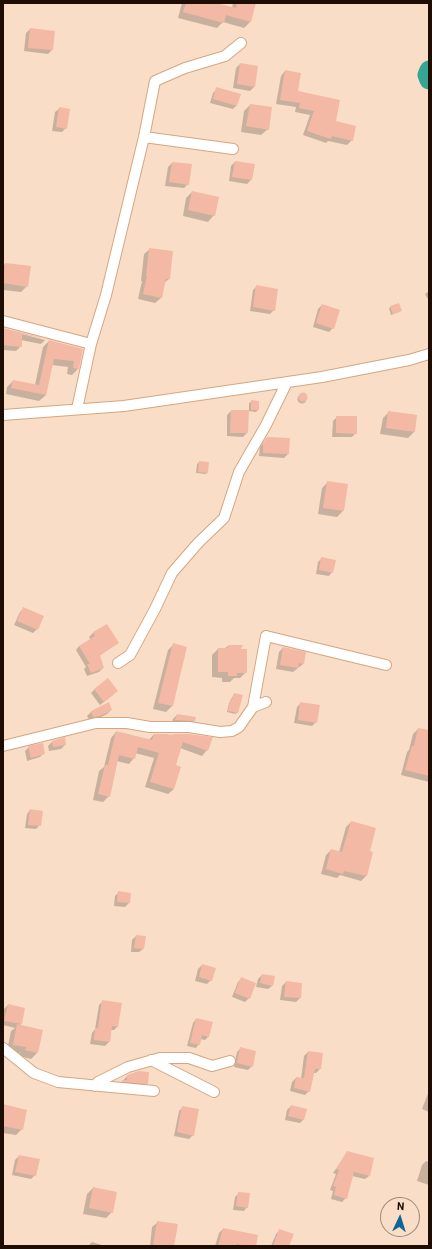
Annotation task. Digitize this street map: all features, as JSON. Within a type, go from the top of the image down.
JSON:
[{"type":"street","points":[[77,410],[91,344],[106,295],[144,137],[155,81],[185,68],[224,56],[241,43]]},
{"type":"street","points":[[144,137],[233,149]]},
{"type":"street","points":[[3,321],[91,344]]},
{"type":"street","points":[[3,415],[124,406],[322,377],[409,360],[429,354]]},
{"type":"street","points":[[118,663],[130,655],[155,609],[172,573],[198,543],[224,518],[239,472],[266,425],[287,382]]},
{"type":"street","points":[[3,746],[96,722],[150,727],[189,727],[220,732],[232,731],[239,727],[253,707],[266,636],[386,666]]},
{"type":"street","points":[[253,707],[266,702]]},
{"type":"street","points":[[3,1048],[34,1073],[58,1082],[154,1091]]},
{"type":"street","points":[[96,1086],[98,1082],[128,1067],[160,1058],[189,1058],[212,1066],[230,1061]]},
{"type":"street","points":[[151,1060],[214,1092]]},
{"type":"building","points":[[186,3],[216,3],[236,8],[237,3],[256,3],[251,22],[226,15],[224,23],[183,12]]},
{"type":"building","points":[[30,28],[55,31],[53,50],[28,48]]},
{"type":"building","points":[[240,63],[258,66],[255,87],[237,84]]},
{"type":"building","points":[[285,70],[301,73],[298,91],[340,100],[336,121],[356,126],[353,141],[332,136],[331,139],[307,131],[314,111],[299,108],[300,103],[280,100]]},
{"type":"building","points":[[216,87],[241,94],[237,106],[213,99]]},
{"type":"building","points":[[250,104],[272,107],[269,130],[246,126]]},
{"type":"building","points":[[59,107],[70,109],[67,129],[56,127]]},
{"type":"building","points":[[235,161],[255,164],[252,180],[232,177]]},
{"type":"building","points":[[172,162],[192,164],[189,185],[169,182]]},
{"type":"building","points":[[192,191],[219,197],[215,216],[188,210]]},
{"type":"building","points":[[149,248],[173,251],[170,279],[166,279],[162,298],[143,294],[147,276]]},
{"type":"building","points":[[5,263],[31,266],[28,287],[3,283]]},
{"type":"building","points":[[256,285],[278,289],[275,311],[253,307]]},
{"type":"building","points":[[399,303],[402,311],[393,314],[390,306]]},
{"type":"building","points":[[322,304],[340,310],[334,329],[316,323]]},
{"type":"building","points":[[3,328],[47,339],[22,334],[22,347],[3,345]]},
{"type":"building","points":[[49,340],[83,349],[79,369],[73,368],[74,361],[54,359],[46,395],[11,388],[13,380],[39,385]]},
{"type":"building","points":[[301,393],[305,393],[307,397],[305,401],[301,401],[299,399],[299,395]]},
{"type":"building","points":[[251,400],[259,401],[259,410],[251,410]]},
{"type":"building","points":[[231,410],[249,410],[248,433],[230,433]]},
{"type":"building","points":[[388,411],[417,415],[415,432],[386,428]]},
{"type":"building","points":[[336,416],[357,416],[357,434],[336,433]]},
{"type":"building","points":[[267,437],[290,438],[289,454],[263,453],[263,443]]},
{"type":"building","points":[[199,461],[209,462],[208,473],[198,472]]},
{"type":"building","points":[[327,481],[348,484],[344,511],[323,508]]},
{"type":"building","points":[[321,557],[336,560],[333,573],[319,570]]},
{"type":"building","points":[[23,607],[44,616],[38,630],[17,621]]},
{"type":"building","points":[[107,624],[119,643],[100,655],[104,668],[91,673],[87,664],[90,664],[79,646],[95,636],[93,632]]},
{"type":"building","points":[[173,643],[187,647],[173,706],[158,703]]},
{"type":"building","points":[[228,645],[243,645],[241,649],[247,649],[247,673],[237,673],[237,676],[228,676],[228,672],[218,672],[218,648],[228,648]]},
{"type":"building","points":[[283,647],[306,652],[304,664],[299,663],[298,668],[280,665]]},
{"type":"building","points":[[108,678],[118,691],[104,702],[94,689]]},
{"type":"building","points":[[234,693],[243,695],[238,713],[228,711],[230,700],[232,700]]},
{"type":"building","points":[[109,702],[112,710],[100,716],[93,717],[91,711]]},
{"type":"building","points":[[300,702],[320,705],[317,723],[298,720]]},
{"type":"building","points":[[177,714],[196,717],[195,721],[175,720]]},
{"type":"building","points":[[418,728],[429,730],[429,776],[405,770],[412,746],[414,746]]},
{"type":"building","points":[[116,731],[152,740],[154,734],[188,734],[213,737],[208,751],[183,742],[176,765],[181,767],[174,789],[150,782],[159,753],[138,747],[135,759],[119,755],[110,797],[98,794],[105,765],[108,765]]},
{"type":"building","points":[[65,737],[66,745],[53,747],[52,741]]},
{"type":"building","points":[[43,743],[45,754],[31,758],[28,746]]},
{"type":"building","points":[[30,809],[43,811],[41,826],[28,825]]},
{"type":"building","points":[[351,821],[376,828],[370,851],[373,852],[367,876],[344,871],[343,874],[326,869],[331,849],[342,852]]},
{"type":"building","points":[[118,891],[131,893],[130,903],[117,902]]},
{"type":"building","points":[[136,935],[146,936],[144,949],[134,948]]},
{"type":"building","points":[[202,964],[216,968],[212,981],[199,977]]},
{"type":"building","points":[[262,974],[275,976],[273,986],[260,983]]},
{"type":"building","points":[[241,977],[256,983],[250,999],[235,993]]},
{"type":"building","points":[[286,981],[302,983],[301,998],[284,997]]},
{"type":"building","points":[[102,1000],[122,1003],[118,1027],[112,1026],[110,1042],[94,1040],[95,1028],[98,1028]]},
{"type":"building","points":[[8,1004],[25,1008],[22,1024],[4,1021]]},
{"type":"building","points":[[196,1018],[213,1022],[209,1037],[202,1035],[200,1045],[190,1043]]},
{"type":"building","points":[[17,1024],[43,1030],[38,1053],[25,1050],[26,1047],[13,1045]]},
{"type":"building","points":[[240,1047],[256,1051],[253,1067],[237,1063]]},
{"type":"building","points":[[308,1051],[323,1053],[321,1069],[315,1069],[310,1092],[294,1088],[296,1077],[304,1078]]},
{"type":"building","points":[[139,1071],[149,1072],[148,1084],[122,1082],[122,1080],[127,1080],[127,1075]]},
{"type":"building","points":[[3,1104],[27,1110],[23,1130],[3,1126]]},
{"type":"building","points":[[291,1105],[307,1109],[304,1120],[288,1116]]},
{"type":"building","points":[[182,1106],[199,1109],[194,1136],[177,1132]]},
{"type":"building","points":[[347,1151],[374,1158],[370,1176],[354,1172],[347,1199],[334,1195],[336,1187],[333,1186],[339,1170],[336,1169]]},
{"type":"building","points":[[19,1155],[40,1159],[36,1176],[15,1172]]},
{"type":"building","points":[[93,1187],[117,1192],[113,1213],[89,1208]]},
{"type":"building","points":[[238,1192],[250,1193],[248,1208],[236,1206]]},
{"type":"building","points":[[157,1221],[178,1224],[174,1246],[153,1246]]},
{"type":"building","points":[[223,1228],[258,1235],[256,1246],[236,1244],[236,1246],[218,1246]]},
{"type":"building","points":[[279,1229],[294,1234],[289,1246],[273,1246]]},
{"type":"waterway","points":[[429,70],[427,75],[429,80]]}]
